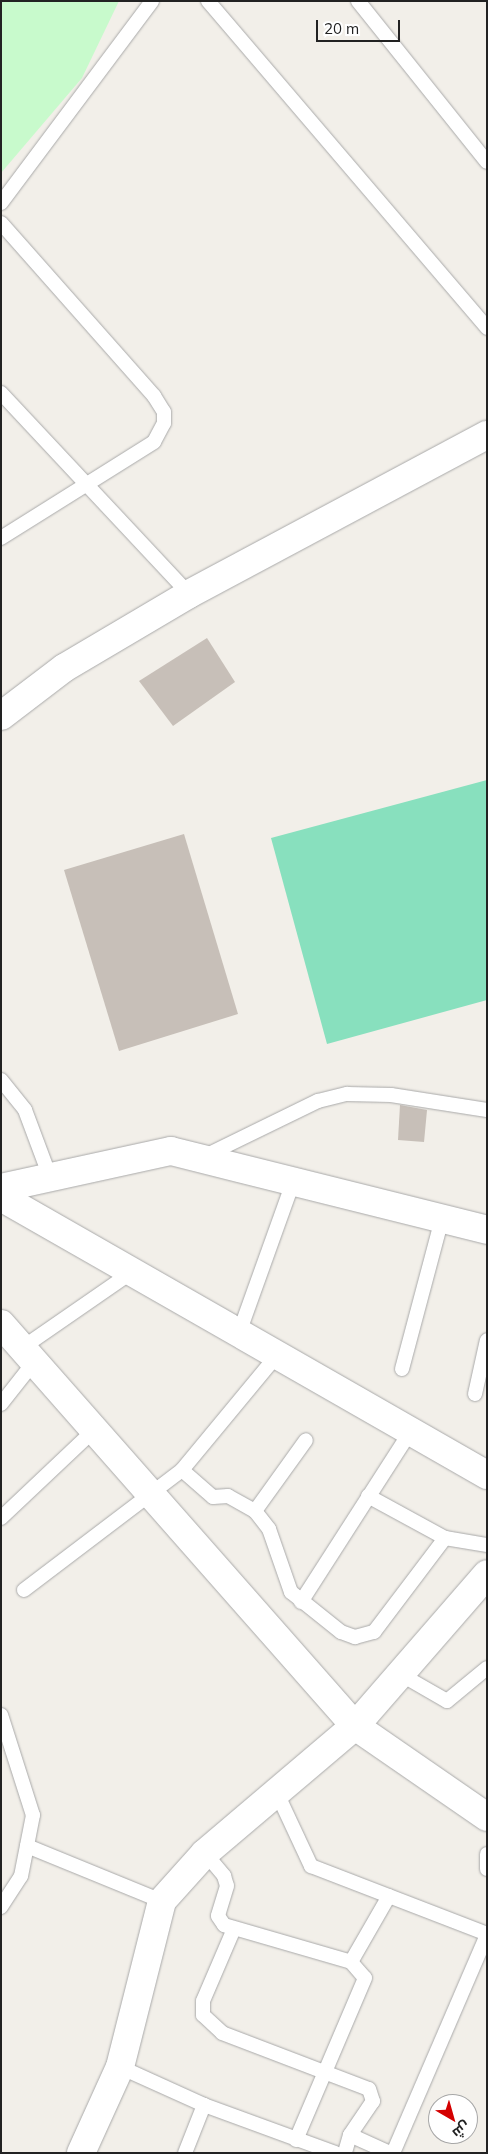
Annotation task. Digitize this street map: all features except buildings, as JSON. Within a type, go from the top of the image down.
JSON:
[{"type":"street","points":[[1,716],[64,668],[190,594],[487,435]]},
{"type":"street","points":[[1,1188],[170,1151],[487,1230]]},
{"type":"street","points":[[1,1197],[487,1475]]},
{"type":"street","points":[[1,1324],[355,1726],[487,1818]]},
{"type":"street","points":[[81,2153],[120,2067],[162,1901],[205,1853],[355,1726],[487,1574]]},
{"type":"lane","points":[[1,203],[152,1]]},
{"type":"lane","points":[[208,1],[487,328]]},
{"type":"lane","points":[[358,1],[487,162]]},
{"type":"lane","points":[[1,222],[164,412],[162,429],[154,442],[91,484],[1,538]]},
{"type":"lane","points":[[1,393],[91,484],[190,594]]},
{"type":"lane","points":[[1,1080],[25,1110],[50,1177]]},
{"type":"lane","points":[[200,1158],[318,1101],[347,1094],[391,1095],[487,1110]]},
{"type":"lane","points":[[239,1333],[294,1182]]},
{"type":"lane","points":[[402,1369],[442,1219]]},
{"type":"lane","points":[[1,1404],[28,1355],[133,1271]]},
{"type":"lane","points":[[475,1394],[487,1340]]},
{"type":"lane","points":[[24,1590],[149,1492],[182,1470],[278,1355]]},
{"type":"lane","points":[[1,1518],[94,1430]]},
{"type":"lane","points":[[301,1602],[410,1432]]},
{"type":"lane","points":[[254,1511],[306,1440]]},
{"type":"lane","points":[[182,1470],[213,1498],[228,1496],[254,1511],[269,1529],[286,1582],[301,1602],[340,1632],[364,1638],[374,1632],[445,1538]]},
{"type":"lane","points":[[368,1496],[445,1538],[487,1545]]},
{"type":"lane","points":[[400,1674],[446,1701],[487,1668]]},
{"type":"lane","points":[[1,1715],[33,1814],[21,1876],[1,1907]]},
{"type":"lane","points":[[276,1791],[311,1866],[487,1935],[392,2153],[350,2135]]},
{"type":"lane","points":[[27,1846],[162,1901]]},
{"type":"lane","points":[[205,1853],[224,1876],[227,1886],[218,1916],[233,1931],[351,1962],[363,1973],[365,1981],[326,2075],[296,2140]]},
{"type":"lane","points":[[487,1854],[487,1868]]},
{"type":"lane","points":[[351,1962],[388,1896]]},
{"type":"lane","points":[[233,1931],[203,2001],[203,2015],[222,2033],[294,2058],[326,2075],[373,2094],[373,2102],[350,2135],[345,2153]]},
{"type":"lane","points":[[120,2067],[204,2105],[335,2153]]},
{"type":"lane","points":[[185,2153],[204,2105]]},
{"type":"green space","points":[[1,1],[119,1],[82,78],[1,173]]},
{"type":"green space","points":[[487,780],[487,1000],[327,1044],[271,838]]}]
